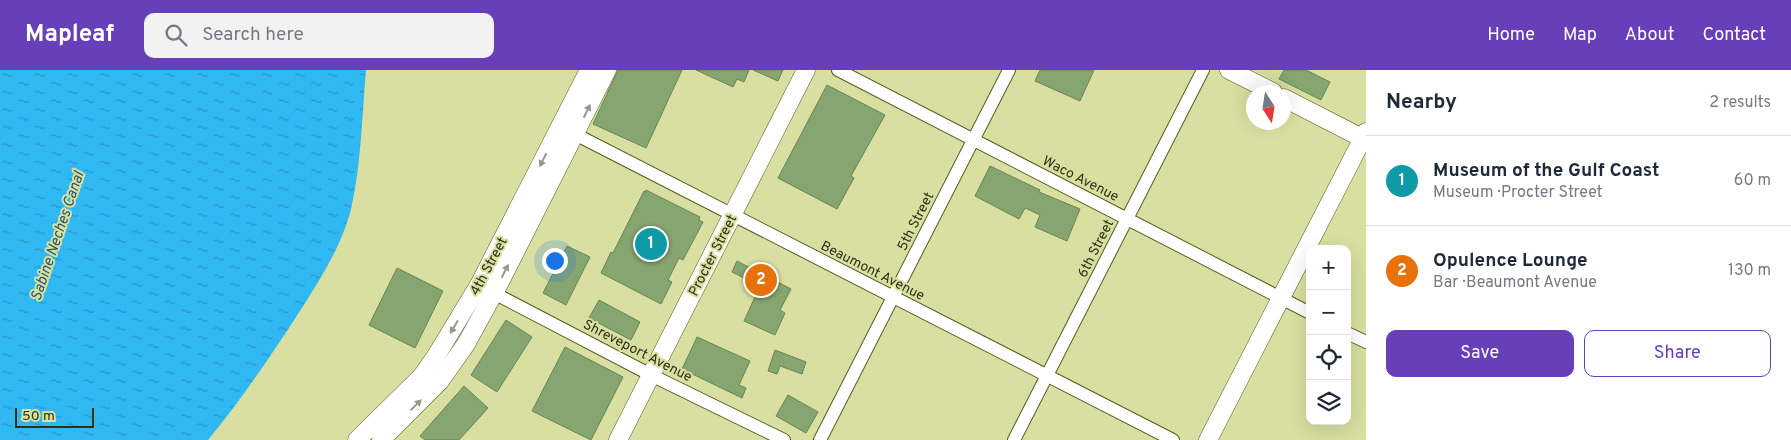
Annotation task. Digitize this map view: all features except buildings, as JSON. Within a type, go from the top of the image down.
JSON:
[{"type":"street","name":"4th Street","points":[[568,130],[589,70]]},
{"type":"street","name":"4th Street","points":[[381,440],[440,381],[466,344],[487,289],[568,130],[607,70]]},
{"type":"street","name":"Procter Street","points":[[618,440],[806,70]]},
{"type":"street","name":"Waco Avenue","points":[[838,70],[1306,312]]},
{"type":"street","name":"5th Street","points":[[820,440],[1009,70]]},
{"type":"street","name":"6th Street","points":[[1014,440],[1203,70]]},
{"type":"street","points":[[1229,70],[1259,85]]},
{"type":"street","points":[[1208,440],[1365,137],[1291,101]]},
{"type":"street","name":"Beaumont Avenue","points":[[568,130],[1173,440]]},
{"type":"street","name":"4th Street","points":[[357,440],[422,376],[487,289]]},
{"type":"street","name":"Shreveport Avenue","points":[[487,289],[651,375],[784,440]]},
{"type":"street","points":[[1351,334],[1366,342]]},
{"type":"water","name":"Sabine Neches Canal","points":[[0,70],[366,70],[357,179],[346,226],[321,278],[244,394],[208,440],[0,440]]},
{"type":"place","name":"Museum of the Gulf Coast","points":[[651,244]]},
{"type":"place","name":"Opulence Lounge","points":[[761,280]]}]
